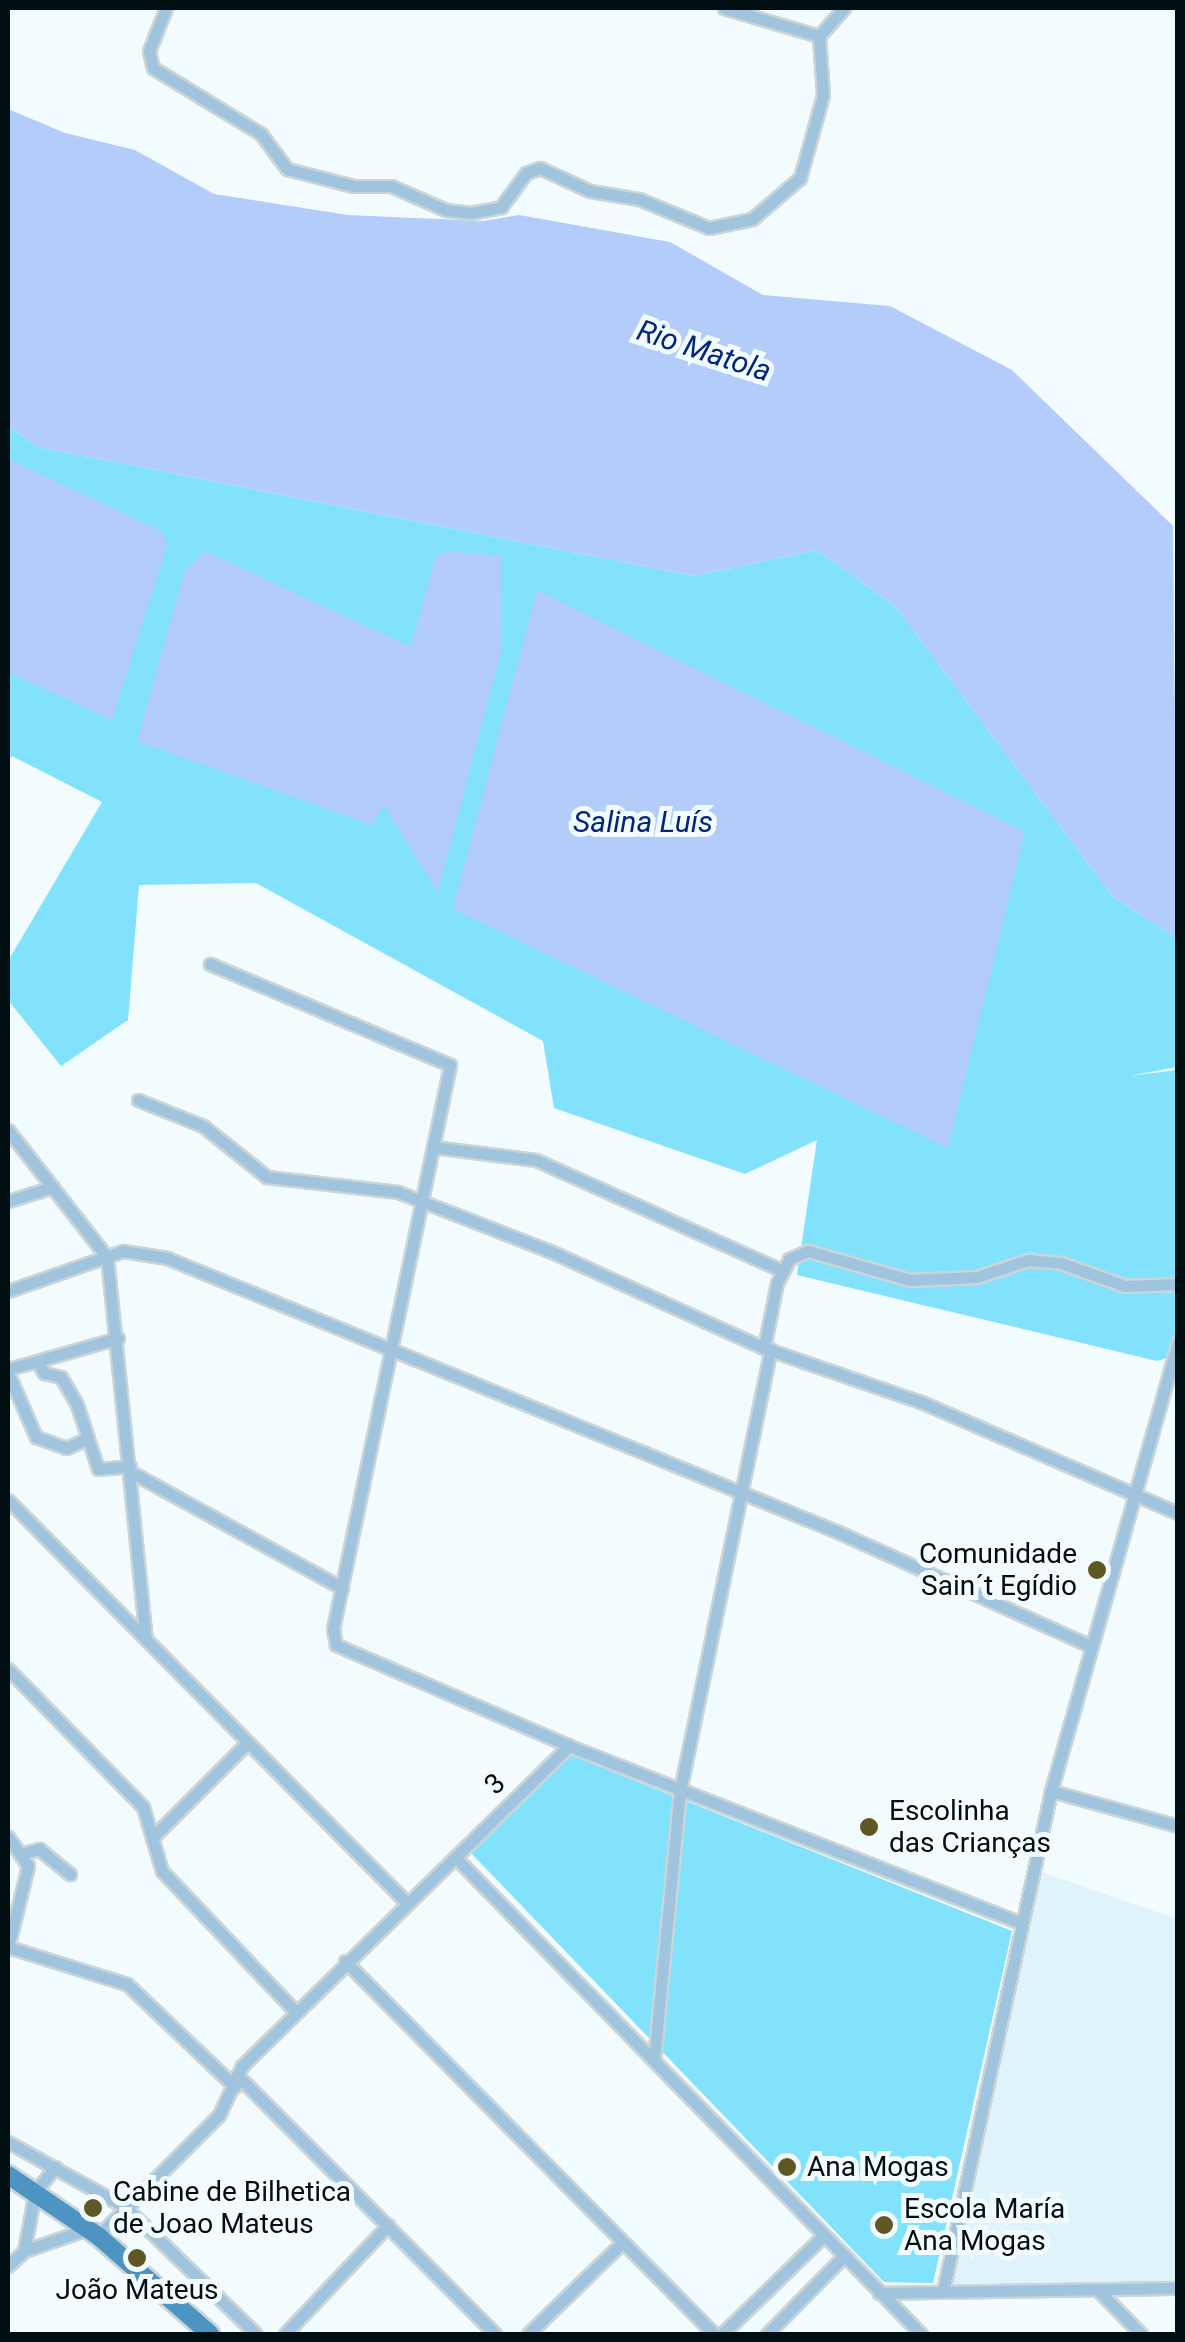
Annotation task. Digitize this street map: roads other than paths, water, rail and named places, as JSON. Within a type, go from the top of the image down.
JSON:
[{"type":"main road","points":[[8,2176],[93,2233],[210,2334]]},
{"type":"street","points":[[166,8],[149,52],[153,68],[261,134],[287,169],[353,186],[391,186],[446,210],[471,213],[501,206],[526,172],[540,168],[590,191],[638,200],[709,228],[752,218],[800,178],[823,96],[819,36],[844,8]]},
{"type":"street","points":[[724,8],[819,36]]},
{"type":"street","points":[[210,964],[450,1065],[342,1588],[336,1645],[569,1746],[1021,1923]]},
{"type":"street","points":[[138,1100],[216,1133],[267,1177],[291,1185],[370,1186],[424,1203],[767,1349],[922,1402],[1178,1512]]},
{"type":"street","points":[[8,1130],[106,1256],[118,1338],[146,1638]]},
{"type":"street","points":[[433,1147],[536,1160],[783,1271]]},
{"type":"street","points":[[8,1201],[52,1187]]},
{"type":"street","points":[[8,1292],[106,1256],[137,1251],[167,1258],[740,1495],[1091,1646]]},
{"type":"street","points":[[654,2060],[680,1791],[767,1349],[789,1259],[808,1251],[910,1280],[977,1277],[1028,1260],[1061,1263],[1125,1286],[1178,1284]]},
{"type":"street","points":[[88,1438],[66,1448],[36,1437],[8,1371],[118,1338]]},
{"type":"street","points":[[943,2291],[1051,1791],[1178,1342]]},
{"type":"street","points":[[37,1361],[44,1373],[61,1377],[98,1469],[130,1469],[342,1588]]},
{"type":"street","points":[[8,1500],[407,1902]]},
{"type":"street","points":[[8,1669],[144,1807],[162,1872],[296,2011]]},
{"type":"street","points":[[152,1838],[248,1743]]},
{"type":"street","name":"3","points":[[93,2233],[219,2115],[236,2081],[344,1961],[569,1746]]},
{"type":"street","points":[[1051,1791],[1178,1826]]},
{"type":"street","points":[[8,1836],[24,1853],[26,1880],[8,1947],[127,1984],[236,2081],[495,2334]]},
{"type":"street","points":[[24,1853],[39,1849],[70,1874]]},
{"type":"street","points":[[455,1857],[921,2334]]},
{"type":"street","points":[[344,1961],[714,2334]]},
{"type":"street","points":[[8,2142],[124,2207],[256,2334]]},
{"type":"street","points":[[24,2251],[35,2192],[55,2167]]},
{"type":"street","points":[[285,2334],[388,2226]]},
{"type":"street","points":[[8,2266],[24,2251],[93,2233]]},
{"type":"street","points":[[722,2334],[824,2235]]},
{"type":"street","points":[[528,2334],[622,2243]]},
{"type":"street","points":[[767,2334],[844,2256]]},
{"type":"street","points":[[879,2294],[1178,2288]]},
{"type":"street","points":[[1098,2290],[1141,2334]]},
{"type":"water","name":"Rio Matola","points":[[8,109],[65,133],[135,150],[214,194],[348,215],[483,221],[519,215],[670,242],[763,295],[890,306],[1012,370],[1173,526],[1177,938],[1113,897],[895,606],[817,550],[694,576],[38,447],[8,426]]},
{"type":"water","points":[[8,459],[163,532],[167,545],[112,720],[8,672]]},
{"type":"water","points":[[204,551],[411,647],[436,556],[449,551],[501,556],[502,647],[438,892],[384,806],[372,825],[137,741],[185,571]]},
{"type":"water","name":"Salina Luís","points":[[537,590],[1025,832],[948,1148],[453,909]]},
{"type":"place","name":"Comunidade Sain´t Egídio","points":[[1097,1570]]},
{"type":"place","name":"Escolinha das Crianças","points":[[869,1827]]},
{"type":"place","name":"Ana Mogas","points":[[787,2167]]},
{"type":"place","name":"Cabine de Bilhetica de Joao Mateus","points":[[93,2208]]},
{"type":"place","name":"Escola María Ana Mogas","points":[[884,2225]]},
{"type":"place","name":"João Mateus","points":[[137,2258]]}]
